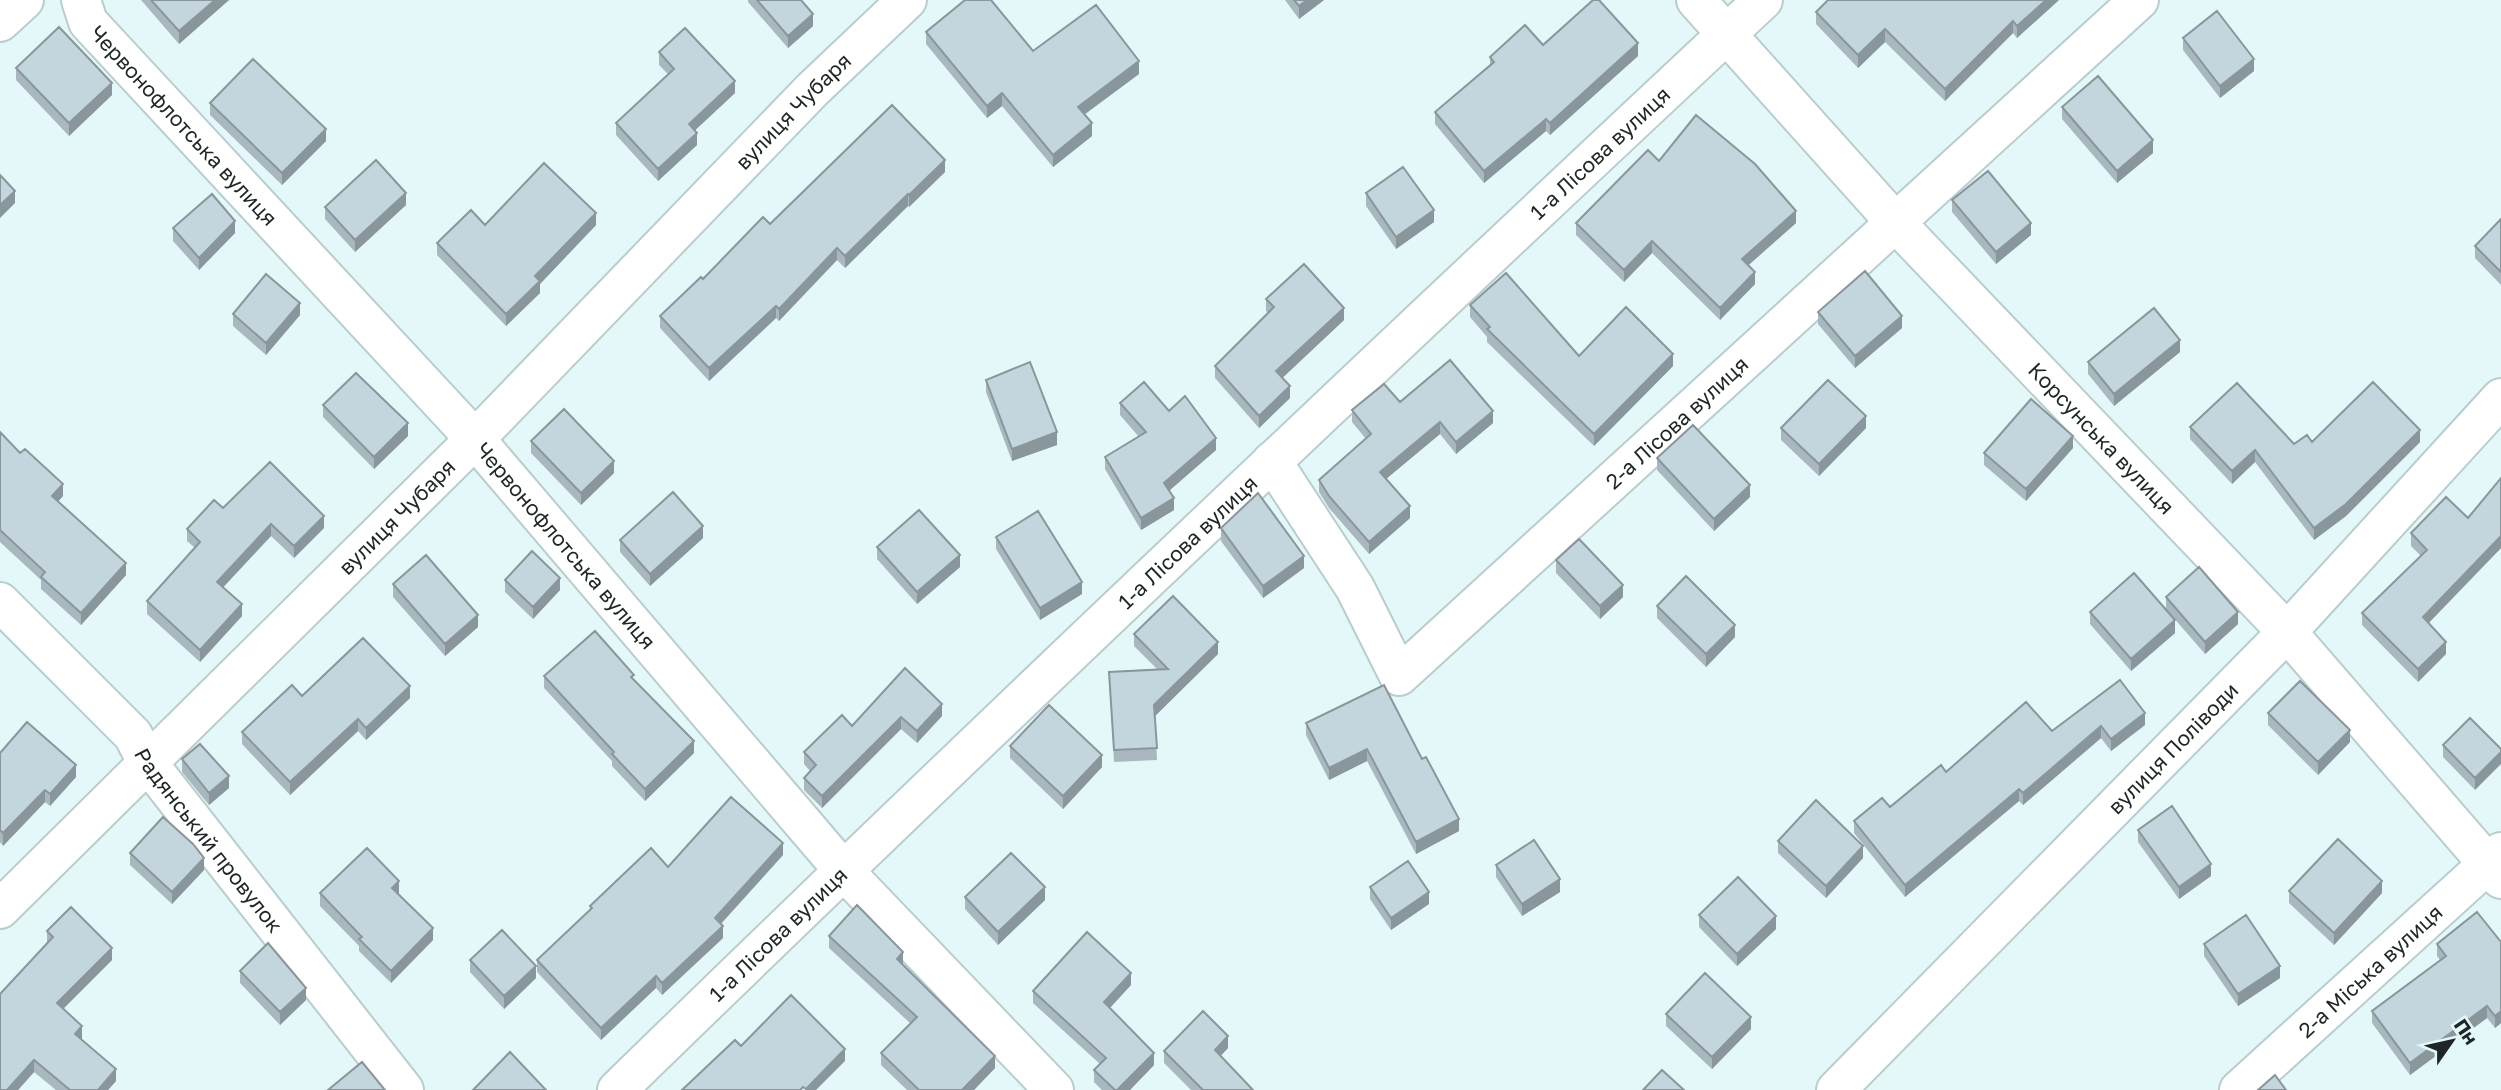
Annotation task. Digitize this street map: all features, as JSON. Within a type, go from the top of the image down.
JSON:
[{"type":"street","points":[[0,22],[24,0]]},
{"type":"street","name":"Червонофлотська вулиця","points":[[81,0],[88,22],[475,439],[844,870],[1054,1090]]},
{"type":"street","name":"вулиця Чубаря","points":[[0,909],[475,439],[813,90],[907,0]]},
{"type":"street","name":"Корсунська вулиця","points":[[1696,0],[1895,222],[2287,632],[2497,865]]},
{"type":"street","name":"1-а Лісова вулиця","points":[[617,1090],[1272,461],[1763,0]]},
{"type":"street","name":"2-а Лісова вулиця","points":[[1272,461],[1356,588],[1399,676],[2139,0]]},
{"type":"street","name":"вулиця Поліводи","points":[[1836,1090],[2287,632],[2501,398]]},
{"type":"street","name":"Радянський провулок","points":[[0,602],[133,734],[148,762],[404,1090]]},
{"type":"street","name":"2-а Міська вулиця","points":[[2239,1090],[2497,865]]},
{"type":"building","points":[[151,0],[215,0],[179,31]]},
{"type":"building","points":[[757,0],[801,0],[813,14],[788,36]]},
{"type":"building","points":[[965,0],[991,0],[1033,51],[1096,5],[1139,61],[1078,107],[1092,123],[1053,155],[1002,93],[987,106],[926,32]]},
{"type":"building","points":[[1294,0],[1307,0],[1299,6]]},
{"type":"building","points":[[1593,0],[1599,0],[1638,43],[1550,123],[1546,119],[1484,171],[1435,112],[1494,62],[1490,57],[1525,25],[1543,45]]},
{"type":"building","points":[[1828,0],[2046,0],[2017,26],[2013,21],[1945,89],[1885,29],[1858,55],[1816,12]]},
{"type":"building","points":[[2217,11],[2254,59],[2220,86],[2183,38]]},
{"type":"building","points":[[59,27],[112,83],[69,123],[16,68]]},
{"type":"building","points":[[685,28],[735,81],[689,124],[697,133],[658,169],[616,123],[674,69],[659,52]]},
{"type":"building","points":[[253,59],[326,129],[282,173],[210,103]]},
{"type":"building","points":[[2098,76],[2153,140],[2117,171],[2062,107]]},
{"type":"building","points":[[892,105],[945,160],[845,256],[837,248],[779,309],[776,306],[709,368],[660,316],[701,277],[703,279],[763,217],[770,224]]},
{"type":"building","points":[[1696,115],[1755,164],[1796,211],[1742,259],[1755,272],[1720,308],[1652,241],[1624,270],[1576,223],[1648,150],[1659,161]]},
{"type":"building","points":[[376,160],[406,193],[355,240],[325,207]]},
{"type":"building","points":[[544,163],[596,213],[535,276],[540,281],[506,314],[437,243],[471,210],[485,225]]},
{"type":"building","points":[[1403,167],[1434,210],[1396,237],[1366,193]]},
{"type":"building","points":[[1988,171],[2031,223],[1996,252],[1952,200]]},
{"type":"building","points":[[0,175],[15,191],[0,205]]},
{"type":"building","points":[[212,194],[235,221],[199,258],[173,228]]},
{"type":"building","points":[[2501,219],[2501,272],[2475,246]]},
{"type":"building","points":[[1304,264],[1344,308],[1276,371],[1290,386],[1259,416],[1215,366],[1274,307],[1266,299]]},
{"type":"building","points":[[1865,271],[1902,316],[1855,356],[1818,312]]},
{"type":"building","points":[[1506,273],[1579,356],[1626,307],[1673,354],[1594,434],[1487,329],[1490,327],[1470,305]]},
{"type":"building","points":[[266,274],[300,303],[266,343],[233,314]]},
{"type":"building","points":[[2154,308],[2180,340],[2114,394],[2088,362]]},
{"type":"building","points":[[1450,360],[1493,411],[1456,442],[1440,422],[1380,472],[1410,506],[1369,542],[1329,496],[1319,480],[1371,434],[1352,410],[1384,384],[1400,402]]},
{"type":"building","points":[[1030,362],[1057,432],[1012,449],[986,380]]},
{"type":"building","points":[[356,373],[408,423],[374,457],[323,405]]},
{"type":"building","points":[[1828,380],[1866,416],[1819,464],[1781,428]]},
{"type":"building","points":[[1144,382],[1169,411],[1185,396],[1216,438],[1164,483],[1174,498],[1141,518],[1105,457],[1146,432],[1120,403]]},
{"type":"building","points":[[2373,382],[2420,430],[2346,504],[2314,528],[2255,450],[2232,471],[2190,427],[2237,383],[2294,444],[2307,435],[2312,442]]},
{"type":"building","points":[[2031,399],[2073,436],[2026,489],[1984,453]]},
{"type":"building","points":[[564,409],[614,461],[581,493],[531,441]]},
{"type":"building","points":[[1693,425],[1750,485],[1714,519],[1657,458]]},
{"type":"building","points":[[0,432],[20,453],[25,449],[63,484],[52,496],[126,563],[81,613],[41,577],[45,572],[0,530]]},
{"type":"building","points":[[270,462],[324,516],[294,546],[271,524],[217,582],[242,604],[200,650],[147,601],[200,542],[187,529],[214,500],[223,508]]},
{"type":"building","points":[[2501,478],[2501,536],[2423,617],[2446,642],[2418,669],[2362,613],[2427,550],[2411,533],[2446,497],[2468,518]]},
{"type":"building","points":[[673,492],[703,526],[650,574],[620,540]]},
{"type":"building","points":[[1258,493],[1304,556],[1263,586],[1221,528]]},
{"type":"building","points":[[919,510],[960,555],[917,592],[877,547]]},
{"type":"building","points":[[1038,511],[1082,582],[1040,608],[996,537]]},
{"type":"building","points":[[1579,539],[1623,585],[1600,606],[1556,560]]},
{"type":"building","points":[[532,551],[560,578],[533,607],[505,580]]},
{"type":"building","points":[[426,555],[478,615],[445,644],[393,584]]},
{"type":"building","points":[[2199,567],[2238,612],[2205,642],[2166,597]]},
{"type":"building","points":[[2134,573],[2175,620],[2131,659],[2090,612]]},
{"type":"building","points":[[1686,576],[1735,625],[1706,654],[1657,606]]},
{"type":"building","points":[[1173,596],[1218,642],[1154,705],[1157,748],[1114,750],[1109,672],[1168,669],[1134,634]]},
{"type":"building","points":[[595,631],[634,675],[631,677],[694,741],[645,789],[544,676]]},
{"type":"building","points":[[363,638],[410,686],[366,728],[358,719],[290,782],[242,732],[292,685],[302,696]]},
{"type":"building","points":[[905,668],[942,704],[917,731],[901,717],[822,796],[804,778],[816,765],[804,752],[842,715],[852,726]]},
{"type":"building","points":[[2120,680],[2145,713],[2111,739],[2101,726],[2023,793],[2019,789],[1905,885],[1854,821],[1882,798],[1890,807],[1941,765],[1946,772],[2026,702],[2052,731]]},
{"type":"building","points":[[2300,681],[2350,730],[2318,762],[2268,713]]},
{"type":"building","points":[[1384,685],[1422,759],[1426,757],[1459,819],[1416,842],[1367,749],[1329,768],[1306,723]]},
{"type":"building","points":[[1049,705],[1102,755],[1063,796],[1010,746]]},
{"type":"building","points":[[2470,718],[2501,749],[2475,778],[2443,745]]},
{"type":"building","points":[[27,722],[76,765],[50,794],[45,790],[3,833],[0,830],[0,753]]},
{"type":"building","points":[[200,744],[229,776],[209,793],[182,759]]},
{"type":"building","points":[[731,797],[783,843],[715,918],[723,926],[662,983],[656,976],[601,1028],[537,960],[651,848],[668,867]]},
{"type":"building","points":[[1816,800],[1863,846],[1826,886],[1778,841]]},
{"type":"building","points":[[2172,806],[2211,864],[2179,887],[2138,830]]},
{"type":"building","points":[[163,817],[193,844],[204,858],[172,892],[130,853]]},
{"type":"building","points":[[2338,839],[2382,881],[2334,933],[2289,891]]},
{"type":"building","points":[[1534,840],[1560,879],[1522,904],[1496,865]]},
{"type":"building","points":[[367,848],[399,881],[392,888],[433,928],[391,971],[359,939],[362,937],[320,893]]},
{"type":"building","points":[[1011,853],[1045,887],[998,932],[965,897]]},
{"type":"building","points":[[1408,861],[1429,892],[1391,918],[1370,887]]},
{"type":"building","points":[[1738,877],[1776,916],[1737,954],[1699,915]]},
{"type":"building","points":[[857,905],[903,952],[897,959],[995,1056],[962,1090],[919,1090],[881,1053],[917,1017],[829,936]]},
{"type":"building","points":[[71,907],[112,948],[57,1003],[82,1026],[75,1034],[116,1069],[98,1090],[70,1090],[34,1060],[7,1090],[0,1090],[0,994],[53,937],[47,931]]},
{"type":"building","points":[[2477,912],[2501,942],[2501,1011],[2495,1016],[2487,1006],[2410,1063],[2372,1011],[2446,956],[2437,944]]},
{"type":"building","points":[[2246,915],[2280,966],[2238,994],[2204,944]]},
{"type":"building","points":[[502,930],[536,966],[504,996],[470,960]]},
{"type":"building","points":[[1087,932],[1131,973],[1104,1002],[1154,1053],[1117,1090],[1094,1070],[1106,1058],[1033,991]]},
{"type":"building","points":[[268,943],[306,988],[280,1012],[240,971]]},
{"type":"building","points":[[1705,973],[1751,1017],[1712,1057],[1666,1014]]},
{"type":"building","points":[[791,995],[845,1049],[806,1089],[682,1090],[735,1040],[741,1046]]},
{"type":"building","points":[[1203,1011],[1228,1036],[1215,1050],[1253,1090],[1203,1090],[1164,1051]]},
{"type":"building","points":[[510,1052],[546,1090],[473,1090]]},
{"type":"building","points":[[362,1062],[385,1090],[328,1090]]},
{"type":"building","points":[[1662,1070],[1684,1090],[1643,1090]]},
{"type":"building","points":[[2275,1075],[2286,1090],[2258,1090]]}]
